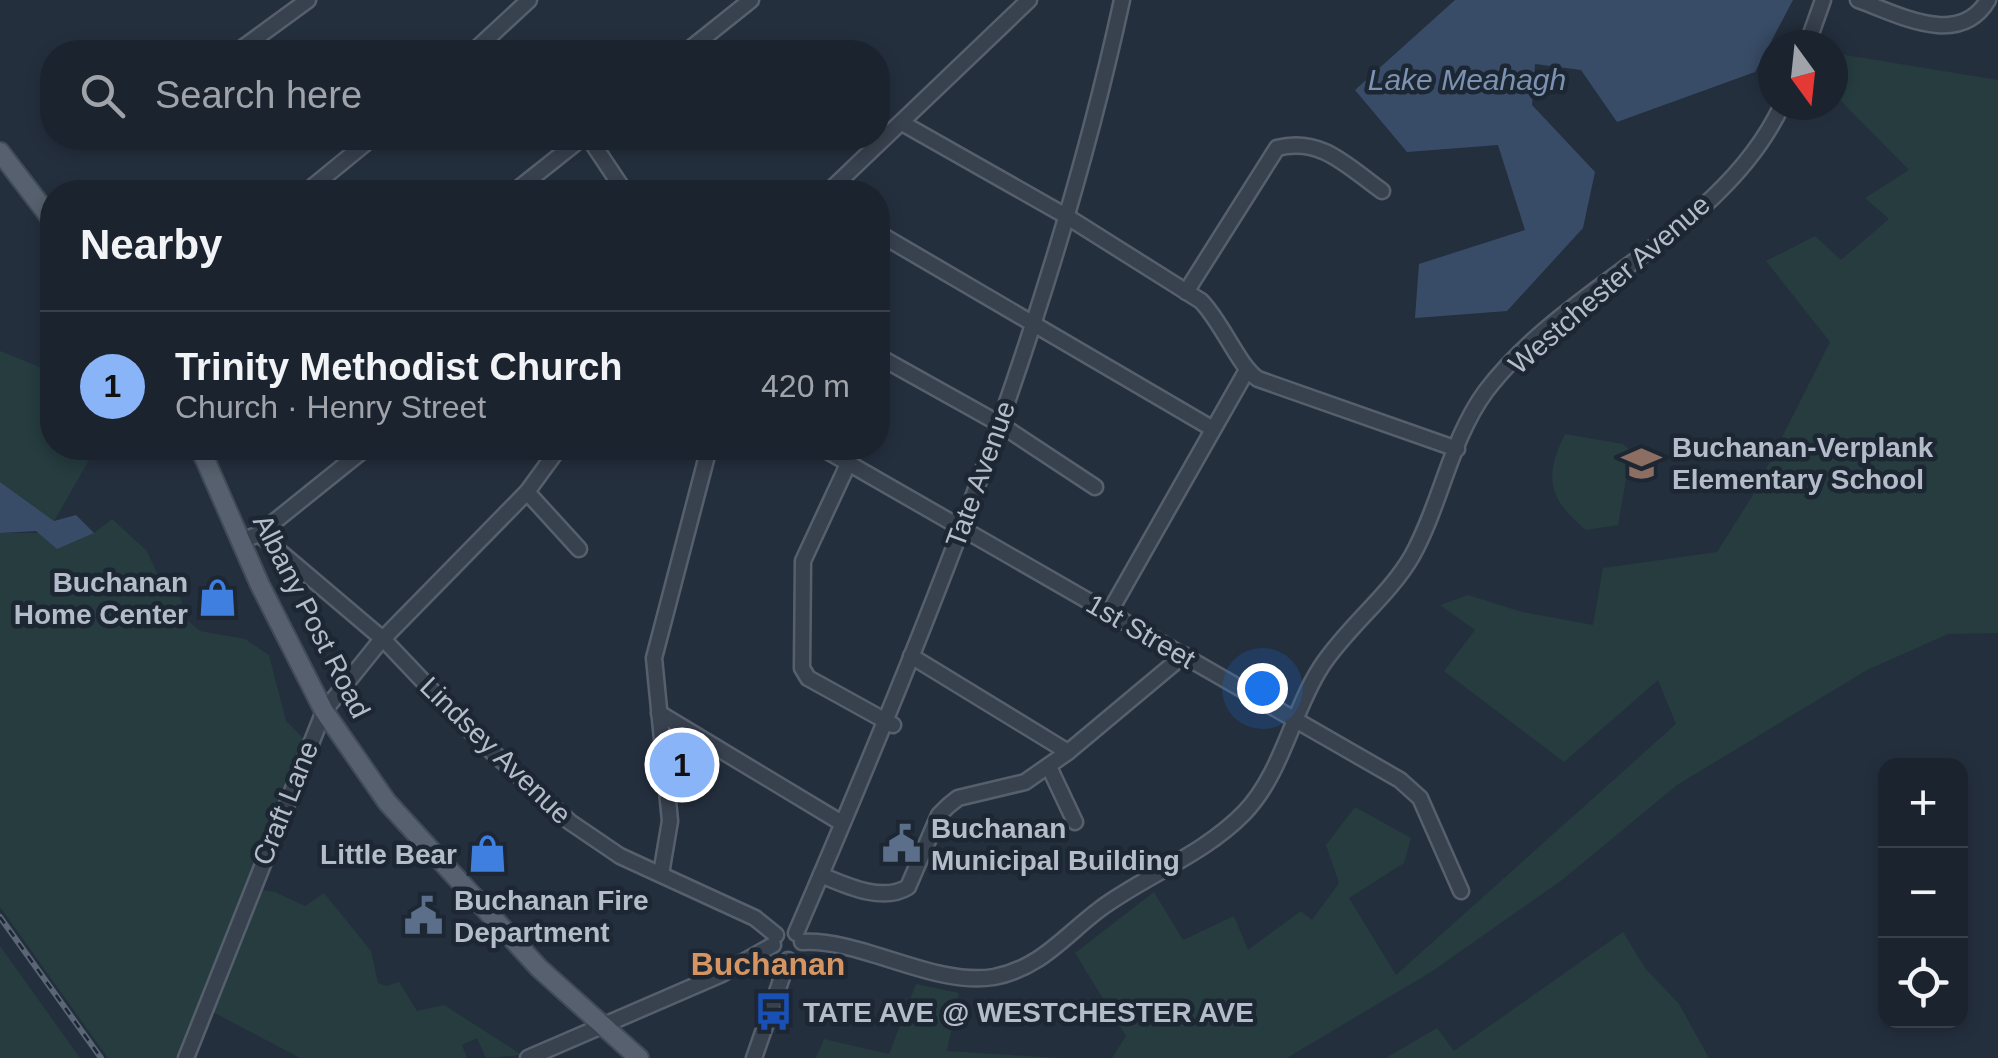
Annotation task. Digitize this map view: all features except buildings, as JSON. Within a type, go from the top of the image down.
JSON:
[{"type":"main road","points":[[0,152],[40,204]]},
{"type":"main road","name":"Albany Post Road","points":[[205,460],[324,711],[386,802],[539,968],[639,1058]]},
{"type":"street","points":[[253,40],[308,0]]},
{"type":"street","points":[[486,40],[529,0]]},
{"type":"street","points":[[701,40],[751,0]]},
{"type":"street","points":[[890,134],[1030,0]]},
{"type":"street","name":"Tate Avenue","points":[[799,938],[840,822],[888,722],[962,529],[1034,323],[1122,0]]},
{"type":"street","points":[[1812,30],[1823,0]]},
{"type":"street","points":[[1858,0],[1921,22],[1946,26],[1970,19],[1988,0]]},
{"type":"street","name":"Westchester Avenue","points":[[799,938],[990,978],[1028,967],[1048,955],[1098,910],[1194,853],[1244,812],[1320,668],[1411,558],[1456,449],[1488,390],[1577,304],[1698,210],[1754,151],[1773,120]]},
{"type":"street","points":[[902,123],[1066,216],[1186,292],[1220,320],[1247,370],[1258,379],[1456,449]]},
{"type":"street","points":[[1186,292],[1277,148],[1300,142],[1319,147],[1382,192]]},
{"type":"street","points":[[321,180],[357,150]]},
{"type":"street","points":[[530,180],[569,150]]},
{"type":"street","points":[[594,150],[616,180]]},
{"type":"street","points":[[841,180],[873,150]]},
{"type":"street","points":[[890,240],[1213,429]]},
{"type":"street","points":[[890,363],[998,424],[1095,487]]},
{"type":"street","points":[[1109,612],[1247,370]]},
{"type":"street","points":[[241,542],[260,534],[351,460]]},
{"type":"street","name":"Craft Lane","points":[[186,1058],[324,711],[384,640],[527,492],[550,460]]},
{"type":"street","points":[[661,874],[670,821],[654,658],[706,460]]},
{"type":"street","name":"1st Street","points":[[845,460],[1295,718],[1412,790],[1428,814],[1461,891]]},
{"type":"street","points":[[849,462],[803,562],[804,674],[888,722]]},
{"type":"street","points":[[527,492],[579,549]]},
{"type":"street","name":"Lindsey Avenue","points":[[260,534],[384,640],[478,739],[570,822],[620,856],[755,918],[775,940]]},
{"type":"street","points":[[821,874],[871,892],[900,892],[908,887],[939,816],[948,806],[958,798],[1025,782],[1050,768],[1184,655]]},
{"type":"street","points":[[911,656],[1068,752]]},
{"type":"street","points":[[659,713],[840,822]]},
{"type":"street","points":[[1050,768],[1075,822]]},
{"type":"street","points":[[528,1058],[722,974],[784,931],[799,938],[800,954],[788,960],[754,1058]]},
{"type":"street","points":[[775,940],[777,956],[788,960]]},
{"type":"green space","points":[[1848,55],[1998,80],[1998,633],[1948,634],[1867,670],[1677,785],[1562,880],[1431,972],[1287,1058],[1112,1058],[1126,1036],[1075,953],[1154,892],[1183,940],[1234,916],[1248,950],[1301,911],[1312,920],[1339,883],[1326,845],[1355,807],[1411,838],[1404,863],[1349,898],[1396,975],[1676,724],[1658,680],[1564,762],[1444,671],[1475,630],[1440,605],[1468,595],[1522,612],[1593,625],[1603,568],[1717,552],[1753,495],[1830,342],[1766,261],[1815,236],[1841,260],[1889,219],[1865,198],[1909,170],[1848,108]]},
{"type":"green space","points":[[0,351],[40,367],[40,460],[89,460],[54,521],[0,482]]},
{"type":"green space","points":[[1565,434],[1623,444],[1631,451],[1618,525],[1586,530],[1557,498],[1552,476]]},
{"type":"green space","points":[[112,519],[147,551],[160,580],[181,599],[187,620],[200,631],[245,639],[269,655],[286,721],[307,742],[181,1058],[108,1058],[0,907],[0,533],[94,533]]},
{"type":"green space","points":[[254,889],[275,892],[305,906],[324,893],[371,951],[378,983],[387,986],[399,982],[417,1011],[444,1005],[522,1055],[486,1058],[477,1038],[462,1045],[467,1058],[300,1058],[211,1011]]},
{"type":"green space","points":[[1623,932],[1645,968],[1679,1004],[1709,1058],[1386,1058],[1437,1028],[1454,1051]]},
{"type":"green space","points":[[0,946],[80,1058],[0,1058]]},
{"type":"green space","points":[[916,984],[959,993],[947,1051],[1060,1058],[816,1058],[824,1039],[889,1054]]},
{"type":"water","name":"Lake Meahagh","points":[[1455,0],[1793,0],[1777,30],[1758,30],[1755,72],[1617,122],[1581,70],[1535,64],[1532,105],[1595,172],[1583,228],[1507,311],[1415,318],[1419,264],[1525,230],[1498,145],[1407,152],[1355,90]]},
{"type":"water","points":[[0,482],[54,521],[76,515],[94,533],[57,549],[36,531],[0,533]]},
{"type":"railway","points":[[0,917],[101,1058]]},
{"type":"place","name":"Buchanan-Verplank Elementary School","points":[[1642,463]]},
{"type":"place","name":"Buchanan Home Center","points":[[218,598]]},
{"type":"place","name":"Trinity Methodist Church","points":[[682,765]]},
{"type":"place","name":"Buchanan Municipal Building","points":[[901,844]]},
{"type":"place","name":"Little Bear","points":[[487,854]]},
{"type":"place","name":"Buchanan Fire Department","points":[[424,916]]},
{"type":"place","name":"TATE AVE @ WESTCHESTER AVE","points":[[773,1012]]},
{"type":"district","name":"Buchanan","points":[[768,964]]}]
